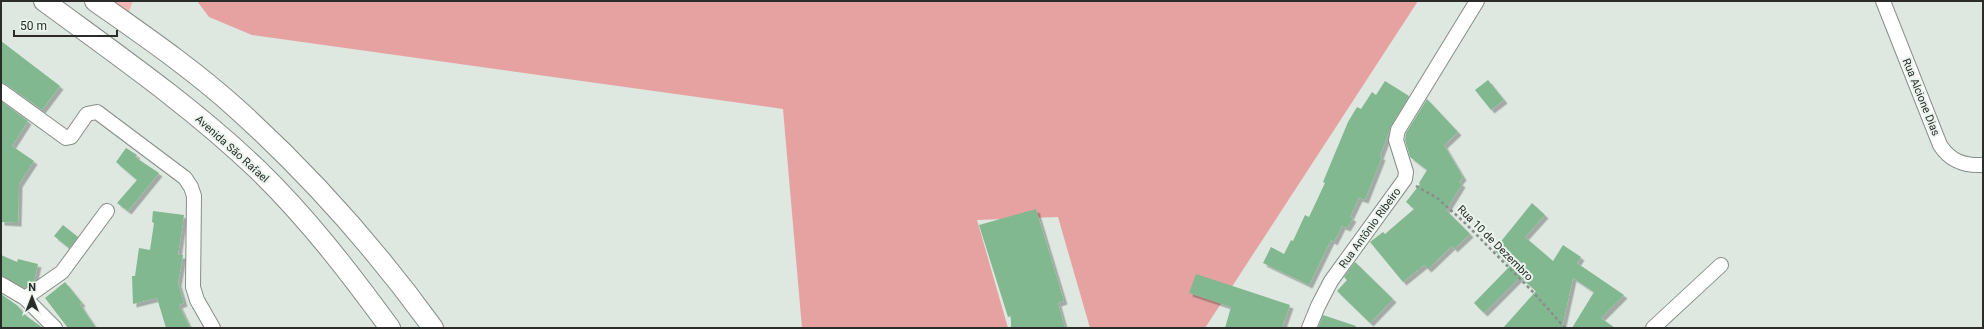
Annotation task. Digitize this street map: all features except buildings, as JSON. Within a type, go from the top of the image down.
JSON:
[{"type":"main road","name":"Avenida São Rafael","points":[[44,1],[172,96],[256,168],[317,234],[390,328]]},
{"type":"main road","points":[[95,1],[169,54],[236,108],[315,183],[365,241],[433,328]]},
{"type":"street","name":"Rua Antônio Ribeiro","points":[[1309,328],[1331,281],[1405,179],[1406,172],[1396,140],[1398,130],[1476,1]]},
{"type":"street","name":"Rua Alcione Dias","points":[[1883,1],[1940,145],[1946,155],[1956,161],[1983,165]]},
{"type":"street","points":[[1,91],[66,138],[71,137],[87,114],[97,112],[185,178],[191,186],[194,196],[193,287],[197,300],[213,328]]},
{"type":"street","points":[[25,298],[62,272],[107,211]]},
{"type":"street","points":[[1653,328],[1721,265]]},
{"type":"street","points":[[1,284],[25,298],[55,328]]},
{"type":"path","name":"Rua 10 de Dezembro","points":[[1405,179],[1437,198],[1463,221],[1532,291],[1565,328]]},
{"type":"shaded area","points":[[111,1],[133,1],[128,14]]},
{"type":"shaded area","points":[[197,1],[1418,1],[1205,328],[1090,328],[1058,217],[977,220],[1008,328],[802,328],[783,109],[252,35],[209,17]]}]
